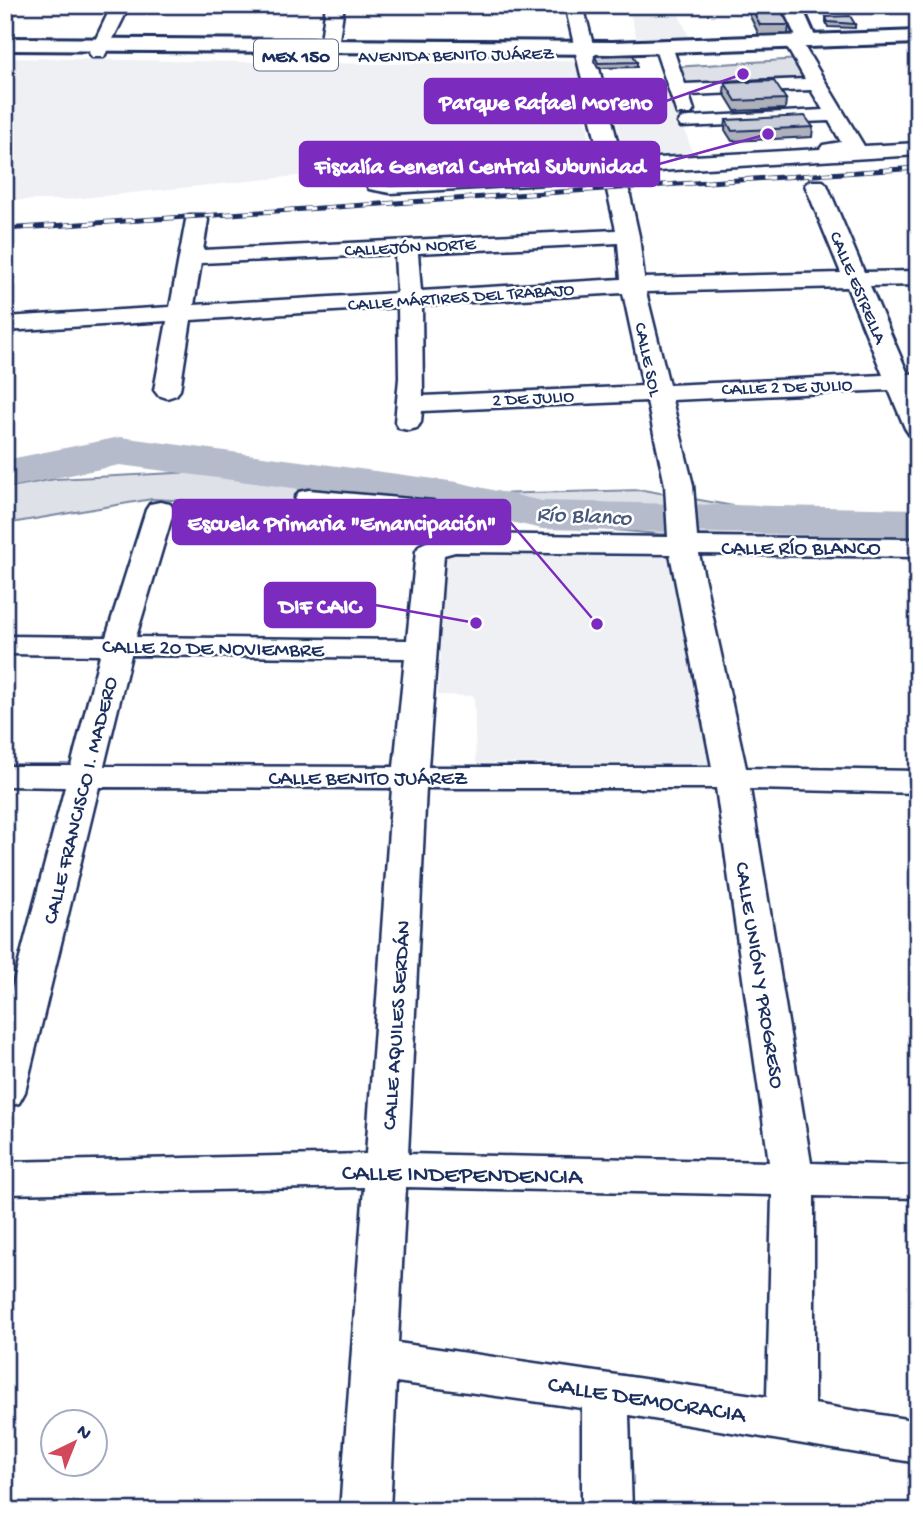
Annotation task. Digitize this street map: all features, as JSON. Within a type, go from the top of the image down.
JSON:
[{"type":"main road","points":[[791,5],[800,41]]},
{"type":"main road","name":"AVENIDA BENITO JUÁREZ","points":[[5,44],[100,49],[493,56],[585,49],[918,37]]},
{"type":"main road","name":"AVENIDA BENITO JUÁREZ","points":[[5,53],[100,49],[329,47],[585,49]]},
{"type":"street","points":[[100,49],[121,5]]},
{"type":"street","points":[[329,47],[335,5]]},
{"type":"street","name":"CALLE SOL","points":[[574,5],[615,176],[628,236],[634,285],[679,485],[683,540]]},
{"type":"street","points":[[615,176],[702,159],[854,147],[833,115],[800,41]]},
{"type":"street","points":[[663,46],[702,159]]},
{"type":"street","points":[[678,90],[818,84]]},
{"type":"street","points":[[688,123],[833,115]]},
{"type":"street","points":[[702,159],[918,149]]},
{"type":"street","name":"CALLE ESTRELLA","points":[[816,185],[854,279],[909,381],[918,428]]},
{"type":"street","points":[[167,390],[197,220]]},
{"type":"street","name":"CALLEJÓN NORTE","points":[[192,257],[628,236]]},
{"type":"street","points":[[406,246],[409,298]]},
{"type":"street","name":"CALLE MÁRTIRES DEL TRABAJO","points":[[5,324],[634,285],[918,278]]},
{"type":"street","name":"2 DE JULIO","points":[[409,298],[409,413],[656,391]]},
{"type":"street","name":"CALLE 2 DE JULIO","points":[[656,391],[909,381]]},
{"type":"street","points":[[309,498],[423,507],[448,544]]},
{"type":"street","name":"CALLE FRANCISCO I. MADERO","points":[[5,1092],[118,646],[160,510]]},
{"type":"street","name":"CALLE RÍO BLANCO","points":[[448,544],[683,540],[918,548]]},
{"type":"street","name":"CALLE UNIÓN Y PROGRESO","points":[[683,540],[731,778],[793,1180],[790,1421]]},
{"type":"street","name":"CALLE AQUILES SERDÁN","points":[[365,1511],[420,649],[430,551],[448,544]]},
{"type":"street","name":"CALLE 20 DE NOVIEMBRE","points":[[5,645],[420,649]]},
{"type":"street","name":"CALLE BENITO JUÁREZ","points":[[5,776],[731,778],[918,782]]},
{"type":"street","name":"CALLE INDEPENDENCIA","points":[[5,1178],[386,1170],[918,1182]]},
{"type":"street","name":"CALLE DEMOCRACIA","points":[[375,1359],[605,1391],[918,1442]]},
{"type":"street","points":[[605,1391],[607,1511]]},
{"type":"lane","points":[[366,174],[373,187],[390,190],[615,176]]},
{"type":"shaded area","points":[[628,5],[674,5],[690,38],[637,40]]},
{"type":"shaded area","points":[[5,58],[381,64],[580,60],[591,158],[519,154],[341,163],[337,172],[63,200],[5,200]]},
{"type":"shaded area","points":[[799,59],[813,82],[684,88],[675,67]]},
{"type":"shaded area","points":[[610,92],[672,92],[694,157],[625,159]]},
{"type":"shaded area","points":[[256,469],[453,495],[643,490],[774,513],[918,519],[918,541],[658,534],[429,513],[152,499],[5,524],[5,488],[55,479]]},
{"type":"shaded area","points":[[445,550],[670,553],[713,764],[476,763],[474,696],[438,695]]},
{"type":"building","points":[[750,5],[778,5],[789,25],[760,25]]},
{"type":"building","points":[[850,16],[855,24],[828,22],[826,17]]},
{"type":"building","points":[[633,55],[637,62],[598,63],[595,56]]},
{"type":"building","points":[[774,81],[786,99],[736,101],[725,83]]},
{"type":"building","points":[[805,116],[813,127],[732,131],[726,120]]},
{"type":"waterway","name":"Río Blanco","points":[[5,474],[120,451],[457,496],[542,515],[918,523]]},
{"type":"railway","points":[[5,229],[918,168]]},
{"type":"place","name":"Parque Rafael Moreno","points":[[743,74]]},
{"type":"place","name":"Fiscalía General Central Subunidad","points":[[768,134]]},
{"type":"place","name":"DIF CAIC","points":[[476,623]]},
{"type":"place","name":"Escuela Primaria \"Emancipación\"","points":[[597,624]]}]
